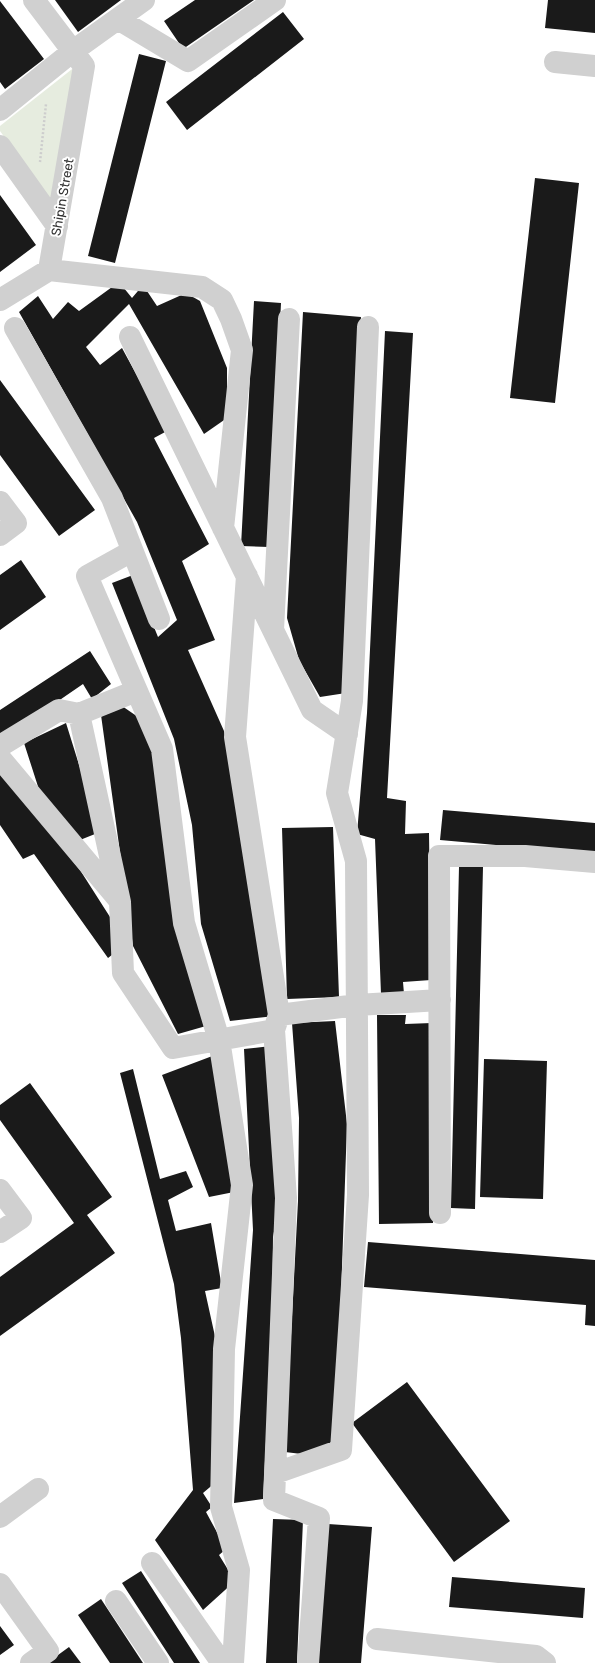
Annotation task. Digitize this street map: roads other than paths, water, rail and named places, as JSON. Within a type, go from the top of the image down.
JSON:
[{"type":"street","points":[[34,0],[78,59]]},
{"type":"street","points":[[0,110],[50,69],[78,59],[118,19],[144,0]]},
{"type":"street","points":[[118,19],[188,61],[275,0]]},
{"type":"street","name":"Shipin Street","points":[[49,270],[57,226],[78,59]]},
{"type":"street","points":[[556,62],[595,66]]},
{"type":"street","points":[[0,146],[57,226]]},
{"type":"street","points":[[0,300],[49,270],[202,287],[222,300],[231,319],[242,350],[223,528]]},
{"type":"street","points":[[273,631],[289,320]]},
{"type":"street","points":[[276,1473],[341,1450],[358,1195],[357,1005],[356,861],[337,793],[352,701],[368,327]]},
{"type":"street","points":[[15,328],[112,498],[159,619]]},
{"type":"street","points":[[130,337],[312,710],[346,734]]},
{"type":"street","points":[[0,502],[16,523],[0,535]]},
{"type":"street","points":[[132,551],[87,576],[162,749],[184,923],[219,1040],[242,1185],[223,1356],[221,1507],[239,1570],[233,1663]]},
{"type":"street","points":[[247,576],[235,736],[277,1023],[286,1198],[274,1500],[319,1518],[308,1663]]},
{"type":"street","points":[[0,746],[59,710],[79,714],[136,690]]},
{"type":"street","points":[[79,714],[120,902],[123,973],[173,1048],[219,1040],[277,1023],[357,1005],[440,1000]]},
{"type":"street","points":[[0,758],[120,902]]},
{"type":"street","points":[[440,1213],[439,856],[525,856],[595,862]]},
{"type":"street","points":[[0,1190],[20,1218],[0,1232]]},
{"type":"street","points":[[0,1517],[38,1489]]},
{"type":"street","points":[[152,1563],[222,1663]]},
{"type":"street","points":[[0,1584],[48,1651],[31,1663]]},
{"type":"street","points":[[116,1601],[158,1663]]},
{"type":"street","points":[[377,1639],[536,1656],[545,1663]]}]
